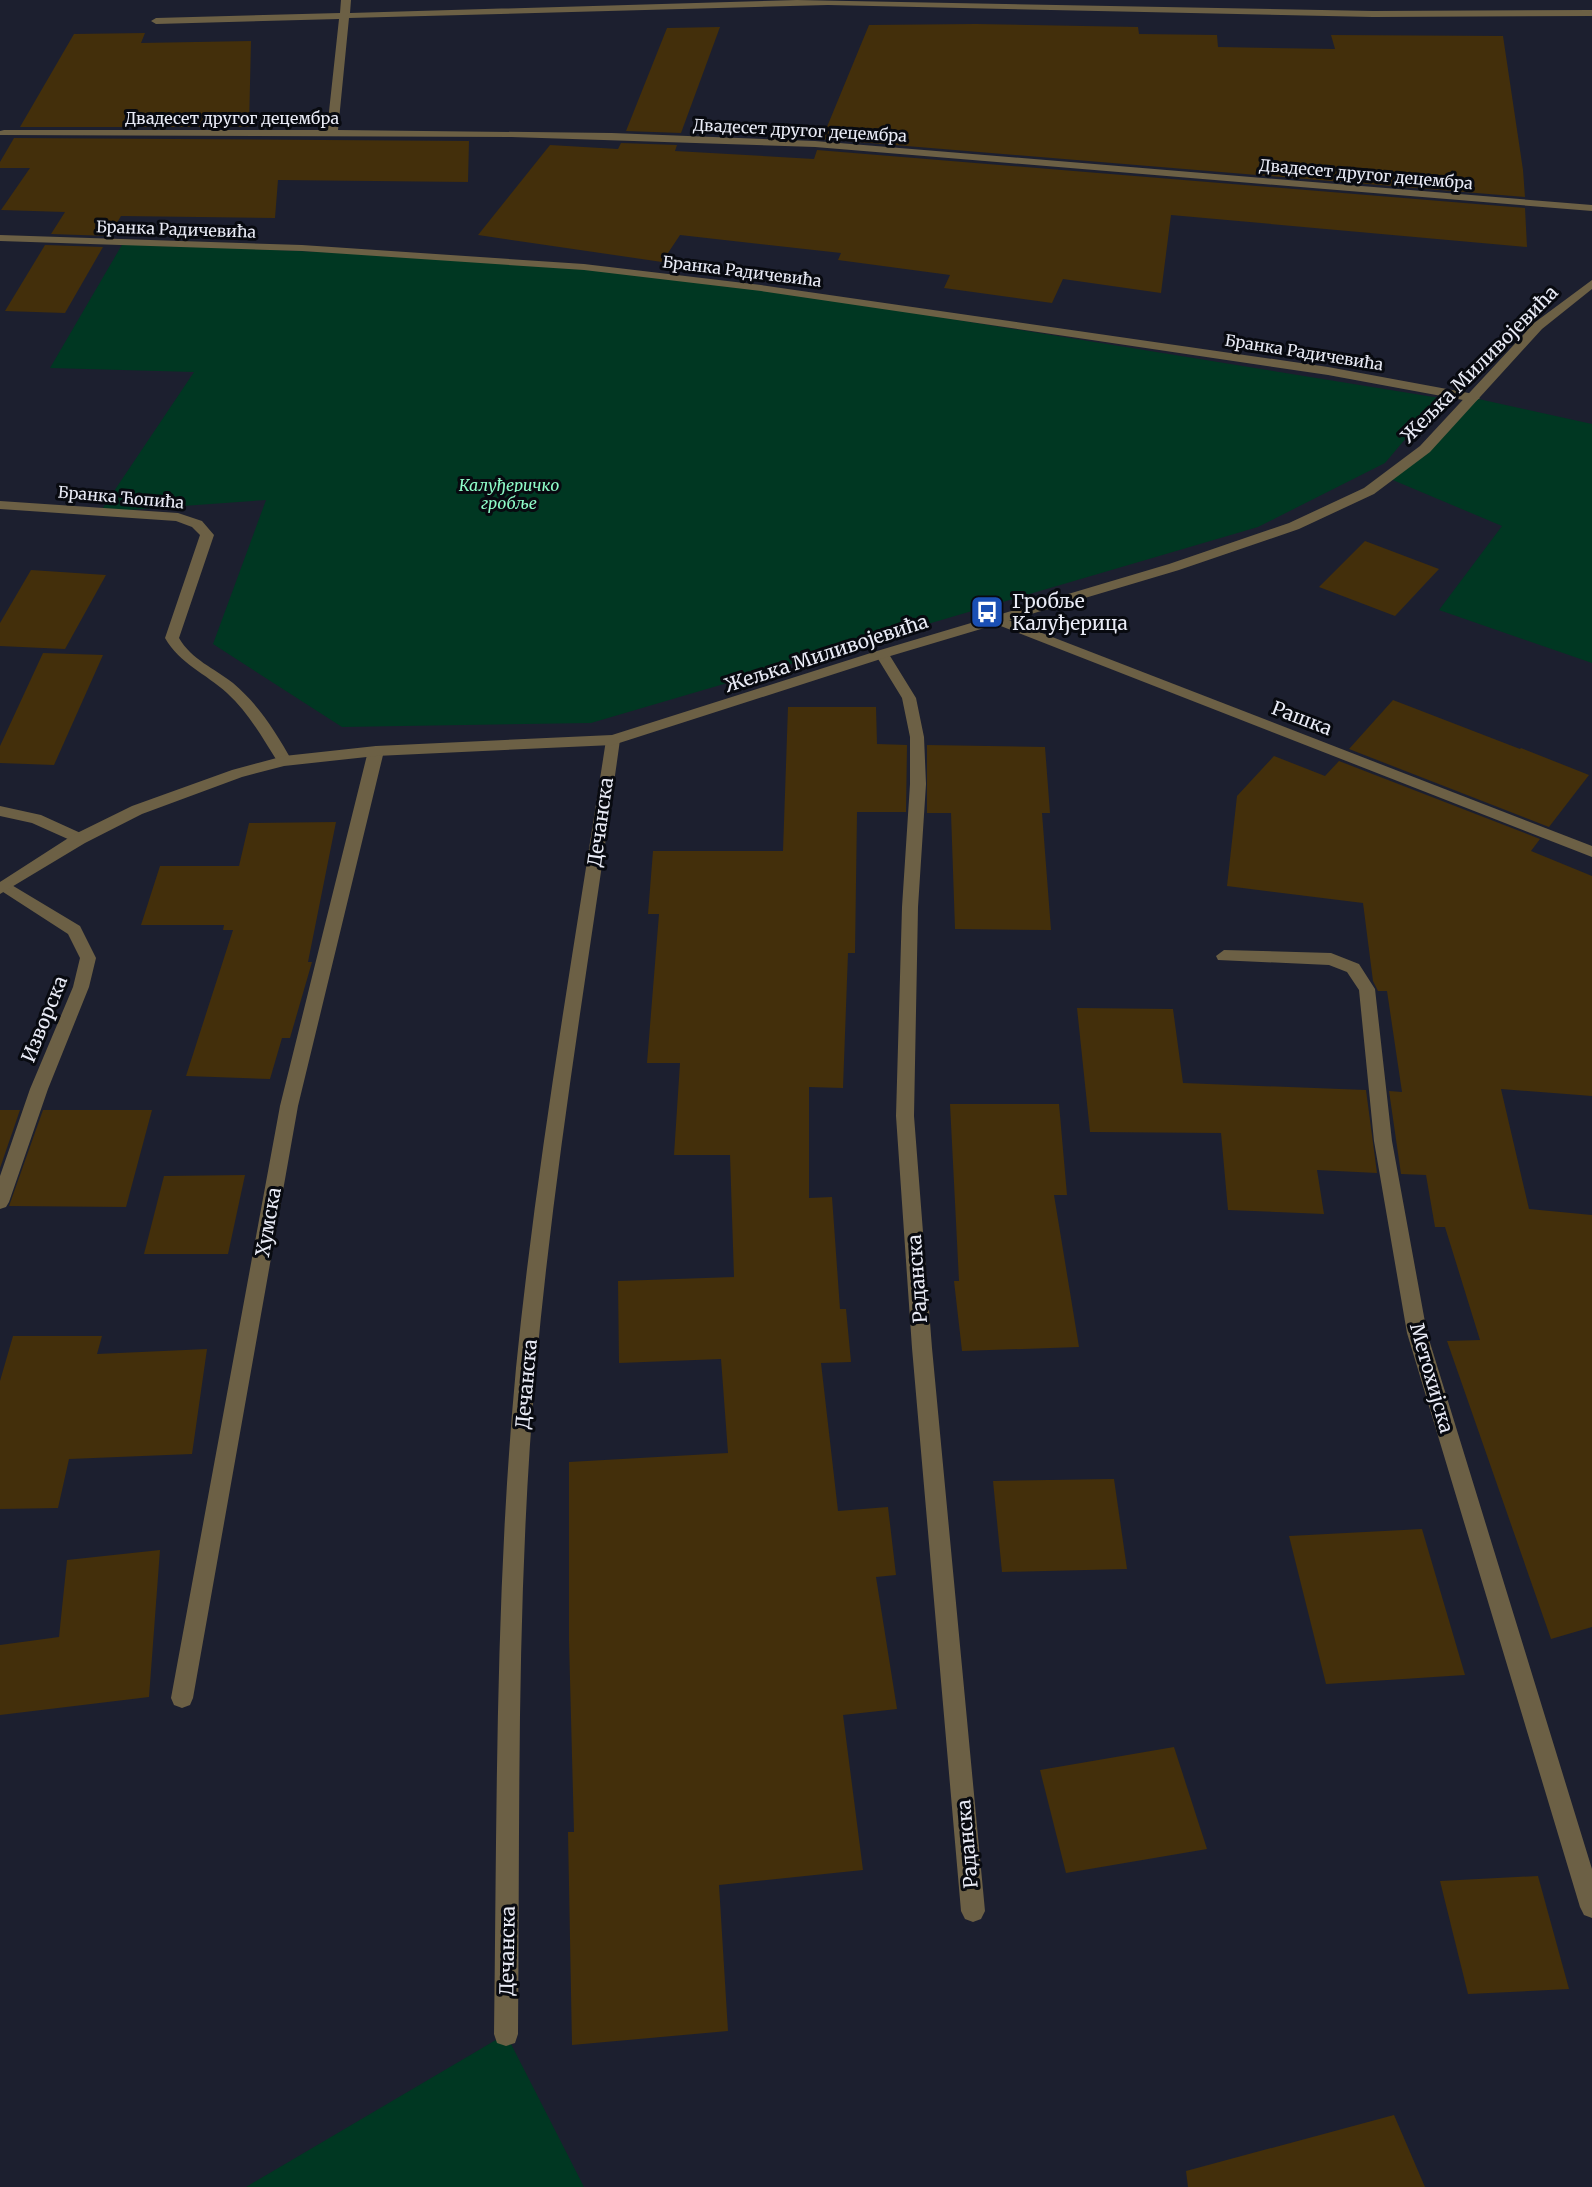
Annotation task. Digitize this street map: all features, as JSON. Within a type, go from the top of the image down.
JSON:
[{"type":"street","points":[[332,134],[346,0]]},
{"type":"street","points":[[156,20],[828,2],[1373,14],[1592,13]]},
{"type":"street","name":"Двадесет другог децембра","points":[[4,134],[332,134],[709,139],[815,144],[1592,208]]},
{"type":"street","name":"Бранка Радичевића","points":[[0,238],[302,248],[584,267],[761,288],[1275,363],[1475,398]]},
{"type":"street","name":"Жељка Миливојевића","points":[[2,888],[79,839],[193,787],[284,761],[376,751],[612,740],[882,654],[1248,543],[1335,509],[1369,491],[1425,449],[1475,398],[1538,326],[1592,283]]},
{"type":"street","name":"Бранка Ћопића","points":[[0,505],[178,517],[197,524],[207,535],[172,638],[180,653],[227,685],[249,706],[268,731],[284,761]]},
{"type":"street","name":"Рашка","points":[[998,620],[1592,852]]},
{"type":"street","name":"Раданска","points":[[882,654],[909,698],[916,737],[918,784],[910,907],[905,1116],[922,1348],[973,1911]]},
{"type":"street","name":"Дечанска","points":[[506,2034],[511,1583],[526,1369],[543,1216],[612,740]]},
{"type":"street","name":"Хумска","points":[[182,1698],[289,1106],[376,751]]},
{"type":"street","points":[[0,811],[36,818],[79,839]]},
{"type":"street","name":"Изворска","points":[[0,1202],[39,1089],[81,986],[88,958],[74,930],[2,888]]},
{"type":"street","name":"Метохијска","points":[[1224,956],[1331,959],[1353,968],[1367,989],[1383,1141],[1417,1334],[1592,1907]]},
{"type":"green space","name":"Калуђеричко гробље","points":[[123,243],[494,260],[761,288],[1440,398],[1385,463],[1258,527],[591,723],[342,727],[213,644],[266,500],[100,512],[194,372],[50,368]]},
{"type":"green space","points":[[1474,398],[1592,424],[1592,663],[1439,610],[1502,526],[1388,478]]},
{"type":"green space","points":[[506,2034],[584,2187],[246,2187]]},
{"type":"building","points":[[869,25],[1138,27],[1139,34],[1217,35],[1218,47],[1335,49],[1331,35],[1503,36],[1525,197],[822,139]]},
{"type":"building","points":[[720,27],[681,133],[626,131],[667,28]]},
{"type":"building","points":[[145,33],[141,43],[251,41],[249,127],[20,127],[74,34]]},
{"type":"building","points":[[14,138],[469,141],[468,182],[278,180],[275,218],[121,216],[109,236],[51,234],[65,212],[1,210],[30,168],[0,168],[0,162]]},
{"type":"building","points":[[621,143],[677,145],[675,151],[814,159],[817,150],[1525,208],[1527,247],[1171,215],[1161,293],[1063,279],[1052,303],[944,288],[950,275],[838,260],[841,253],[680,235],[662,262],[478,235],[550,145],[618,149]]},
{"type":"building","points":[[45,245],[103,247],[65,313],[5,311]]},
{"type":"building","points":[[1365,541],[1439,569],[1395,616],[1319,587]]},
{"type":"building","points":[[31,570],[106,575],[65,649],[0,646],[0,623]]},
{"type":"building","points":[[43,653],[103,655],[54,765],[0,763],[0,746]]},
{"type":"building","points":[[1393,700],[1589,775],[1549,827],[1349,749]]},
{"type":"building","points":[[788,707],[876,707],[877,744],[907,745],[906,812],[857,812],[855,953],[848,953],[843,1088],[809,1087],[809,1198],[832,1197],[840,1309],[846,1309],[851,1362],[821,1363],[838,1511],[888,1507],[896,1575],[876,1577],[897,1709],[843,1715],[863,1870],[719,1885],[728,2031],[572,2045],[568,1832],[574,1832],[569,1641],[569,1462],[728,1453],[721,1359],[619,1363],[618,1281],[734,1277],[730,1155],[674,1155],[680,1063],[647,1063],[659,914],[648,914],[653,851],[783,851]]},
{"type":"building","points":[[927,745],[1045,747],[1050,813],[1042,813],[1051,930],[955,929],[951,813],[927,813]]},
{"type":"building","points":[[1274,756],[1325,776],[1339,761],[1540,839],[1531,851],[1592,876],[1592,1096],[1501,1089],[1529,1209],[1592,1215],[1592,1627],[1551,1639],[1447,1341],[1480,1340],[1445,1227],[1435,1227],[1426,1175],[1401,1174],[1389,1091],[1402,1092],[1387,991],[1378,991],[1373,981],[1363,903],[1227,886],[1237,796]]},
{"type":"building","points":[[336,822],[308,962],[312,962],[290,1038],[282,1038],[270,1079],[186,1076],[233,930],[223,930],[224,925],[141,925],[160,866],[239,866],[249,823]]},
{"type":"building","points":[[1077,1008],[1173,1009],[1183,1083],[1366,1090],[1377,1173],[1317,1170],[1324,1214],[1228,1210],[1221,1133],[1090,1132]]},
{"type":"building","points":[[950,1104],[1059,1104],[1067,1195],[1054,1195],[1079,1347],[962,1351],[954,1281],[959,1281]]},
{"type":"building","points":[[0,1110],[20,1110],[0,1168]]},
{"type":"building","points":[[43,1110],[152,1110],[126,1207],[9,1206]]},
{"type":"building","points":[[245,1175],[228,1254],[144,1254],[164,1176]]},
{"type":"building","points":[[13,1336],[102,1336],[97,1354],[207,1349],[192,1454],[69,1459],[58,1508],[0,1509],[0,1381]]},
{"type":"building","points":[[1114,1479],[1127,1569],[1002,1572],[993,1481]]},
{"type":"building","points":[[1422,1529],[1465,1675],[1326,1684],[1289,1536]]},
{"type":"building","points":[[160,1550],[149,1697],[0,1715],[0,1645],[59,1637],[67,1560]]},
{"type":"building","points":[[1174,1747],[1207,1849],[1066,1873],[1040,1770]]},
{"type":"building","points":[[1538,1876],[1569,1989],[1468,1994],[1440,1881]]},
{"type":"building","points":[[1394,2115],[1425,2187],[1188,2187],[1186,2171]]},
{"type":"place","name":"Гробље Калуђерица","points":[[987,612]]}]
